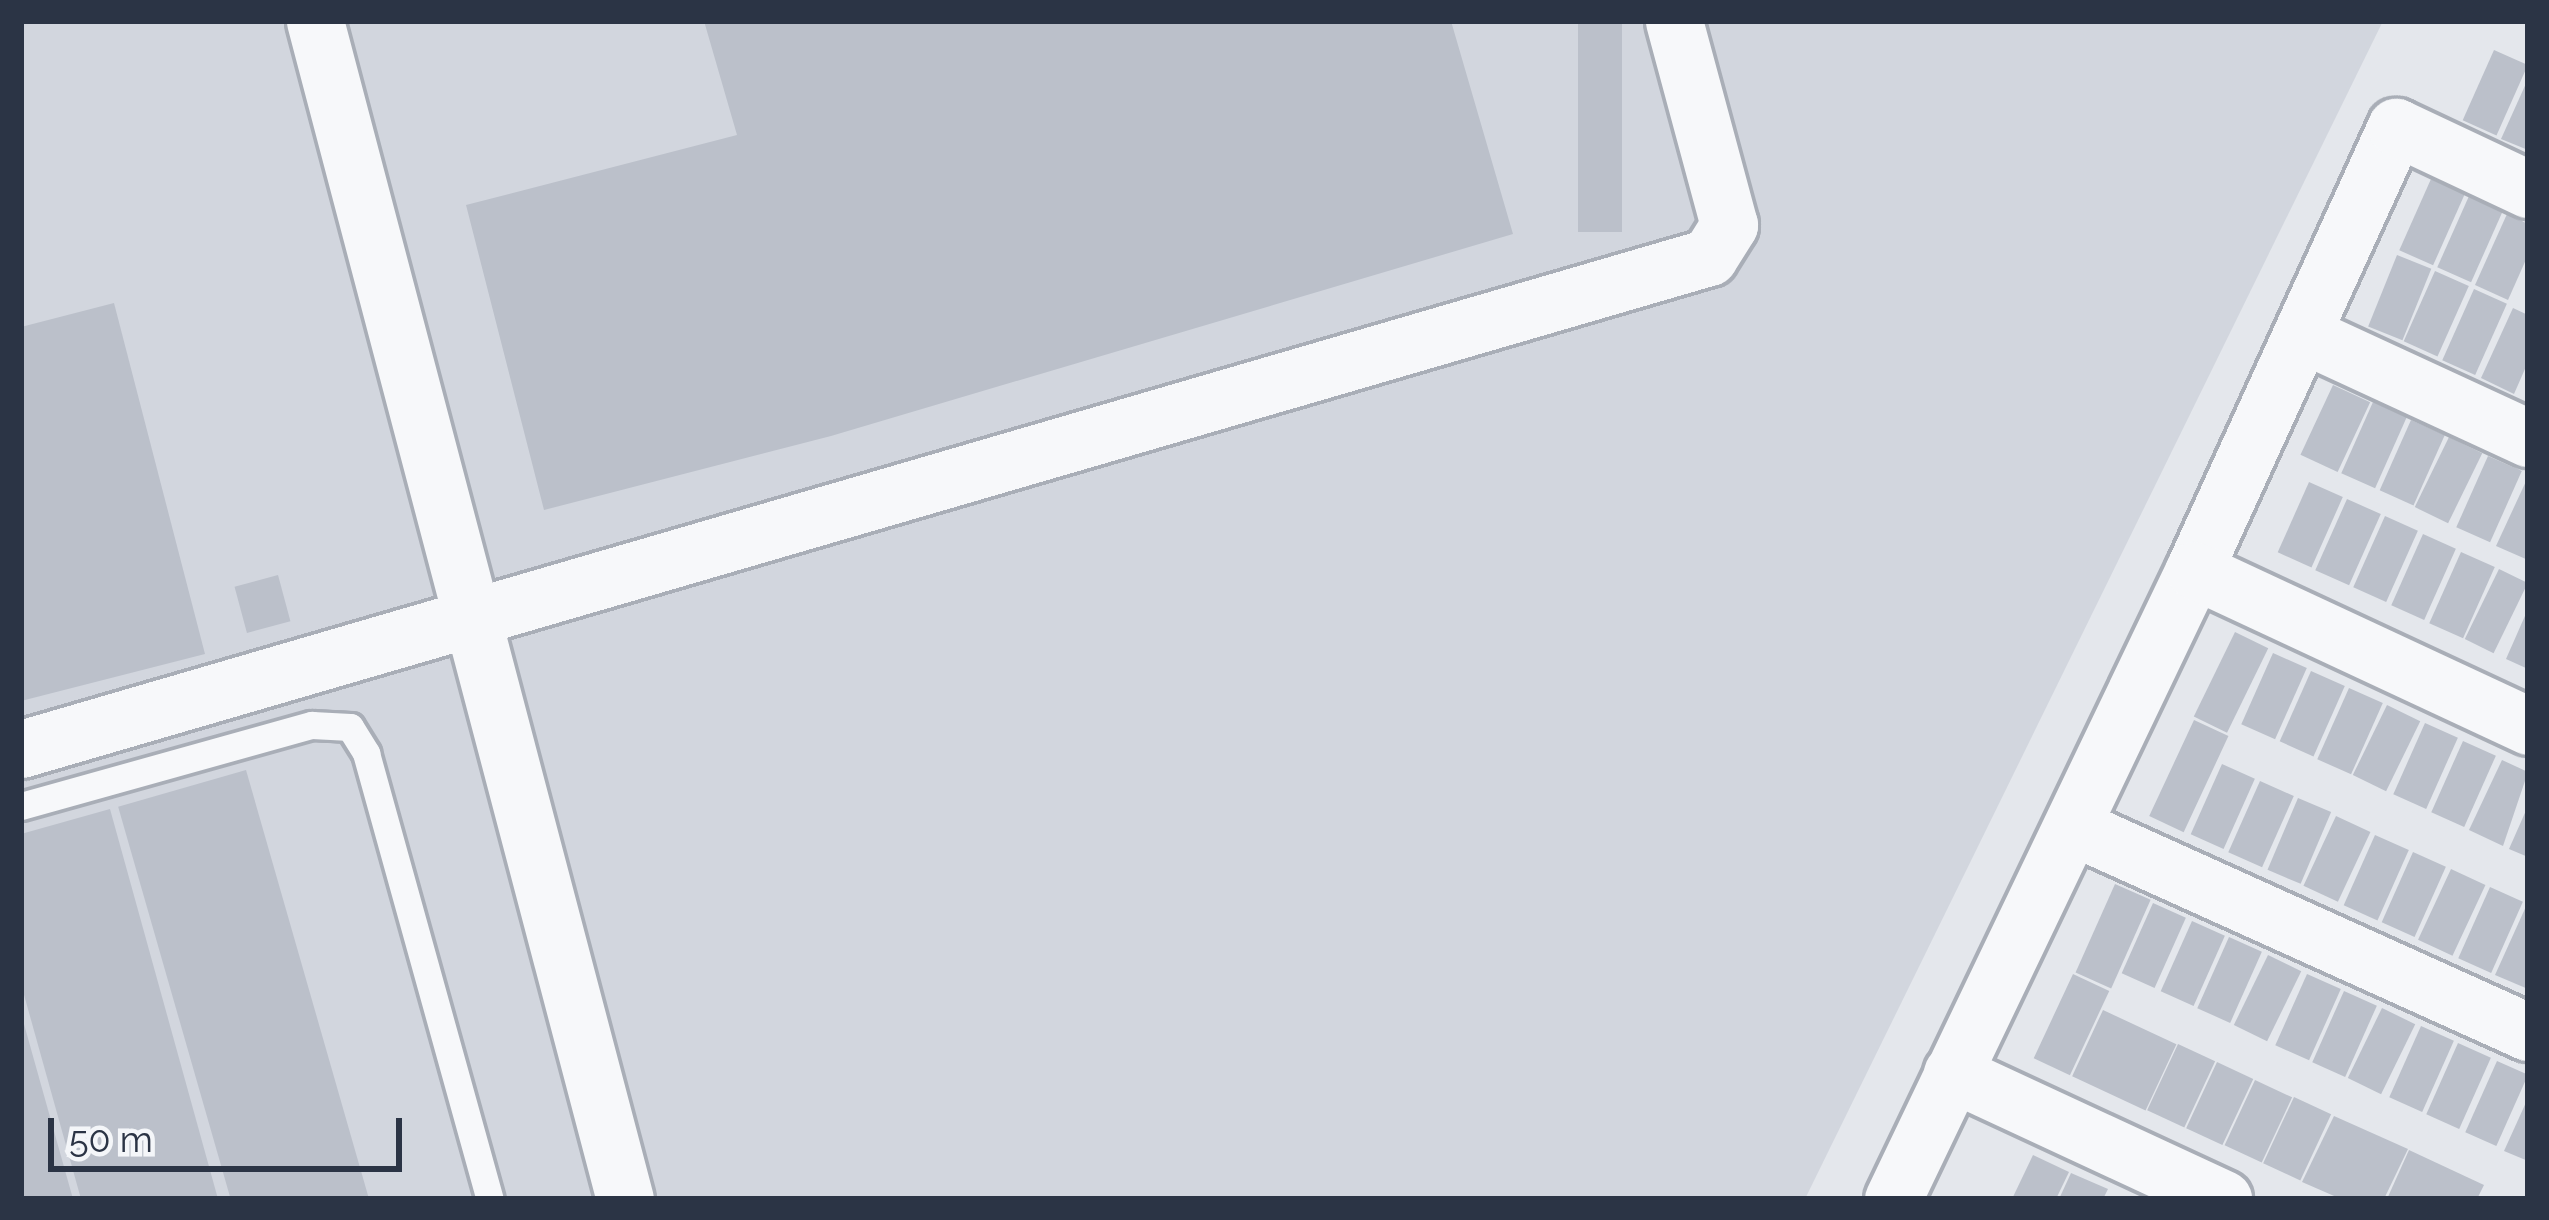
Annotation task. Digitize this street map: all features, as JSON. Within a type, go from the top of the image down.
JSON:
[{"type":"street","points":[[315,21],[478,619],[625,1199]]},
{"type":"street","points":[[21,749],[1709,256],[1729,225],[1674,21]]},
{"type":"street","points":[[1893,1199],[2076,828],[2396,127],[2528,189]]},
{"type":"street","points":[[2305,335],[2528,438]]},
{"type":"street","points":[[2194,570],[2528,725]]},
{"type":"street","points":[[2076,828],[2528,1032]]},
{"type":"street","points":[[1952,1073],[2224,1199]]},
{"type":"lane","points":[[21,806],[312,725],[350,727],[366,753],[490,1199]]},
{"type":"shaded area","points":[[21,21],[2383,21],[1805,1199],[21,1199]]},
{"type":"building","points":[[704,21],[1451,21],[1513,234],[831,436],[544,510],[466,205],[737,135]]},
{"type":"building","points":[[1578,21],[1622,21],[1622,232],[1578,232]]},
{"type":"building","points":[[2494,50],[2528,65],[2496,135],[2463,120]]},
{"type":"building","points":[[2528,79],[2528,150],[2501,139]]},
{"type":"building","points":[[2431,179],[2465,194],[2433,265],[2399,250]]},
{"type":"building","points":[[2469,196],[2503,211],[2471,282],[2437,267]]},
{"type":"building","points":[[2507,214],[2528,224],[2528,255],[2508,300],[2475,285]]},
{"type":"building","points":[[2397,255],[2431,269],[2402,340],[2368,326]]},
{"type":"building","points":[[2435,271],[2469,286],[2437,356],[2404,341]]},
{"type":"building","points":[[2474,289],[2507,304],[2475,375],[2442,360]]},
{"type":"building","points":[[114,303],[205,654],[21,701],[21,327]]},
{"type":"building","points":[[2513,308],[2528,315],[2528,362],[2514,394],[2481,378]]},
{"type":"building","points":[[2333,385],[2370,402],[2338,472],[2300,455]]},
{"type":"building","points":[[2373,402],[2407,417],[2375,488],[2341,473]]},
{"type":"building","points":[[2411,420],[2445,435],[2413,505],[2380,490]]},
{"type":"building","points":[[2449,437],[2482,453],[2448,523],[2415,507]]},
{"type":"building","points":[[2488,456],[2522,471],[2490,542],[2456,527]]},
{"type":"building","points":[[2528,477],[2528,560],[2496,546]]},
{"type":"building","points":[[2309,482],[2343,497],[2311,567],[2278,552]]},
{"type":"building","points":[[2347,499],[2381,514],[2349,585],[2315,570]]},
{"type":"building","points":[[2385,516],[2418,531],[2386,602],[2353,587]]},
{"type":"building","points":[[2423,534],[2456,549],[2424,620],[2391,605]]},
{"type":"building","points":[[2461,552],[2495,567],[2463,638],[2429,623]]},
{"type":"building","points":[[2499,569],[2528,583],[2494,653],[2465,639]]},
{"type":"building","points":[[278,575],[290,621],[247,633],[235,587]]},
{"type":"building","points":[[2528,609],[2528,669],[2506,659]]},
{"type":"building","points":[[2235,632],[2268,648],[2227,733],[2194,716]]},
{"type":"building","points":[[2273,653],[2307,668],[2275,739],[2241,724]]},
{"type":"building","points":[[2311,671],[2345,686],[2313,756],[2280,741]]},
{"type":"building","points":[[2349,688],[2383,703],[2351,774],[2317,759]]},
{"type":"building","points":[[2387,705],[2420,721],[2386,791],[2353,775]]},
{"type":"building","points":[[2194,720],[2228,736],[2184,832],[2149,816]]},
{"type":"building","points":[[2425,723],[2458,738],[2426,809],[2393,794]]},
{"type":"building","points":[[2463,741],[2496,756],[2464,827],[2431,812]]},
{"type":"building","points":[[2502,760],[2528,772],[2503,846],[2469,830]]},
{"type":"building","points":[[2222,764],[2255,779],[2224,849],[2191,834]]},
{"type":"building","points":[[246,770],[369,1198],[231,1199],[118,807]]},
{"type":"building","points":[[2260,781],[2294,796],[2262,867],[2228,852]]},
{"type":"building","points":[[2298,798],[2331,812],[2301,884],[2268,870]]},
{"type":"building","points":[[2528,806],[2528,857],[2509,849]]},
{"type":"building","points":[[110,809],[218,1199],[81,1199],[21,984],[21,834]]},
{"type":"building","points":[[2336,816],[2370,832],[2338,902],[2303,886]]},
{"type":"building","points":[[2375,835],[2409,850],[2377,920],[2344,905]]},
{"type":"building","points":[[2413,852],[2446,867],[2415,937],[2382,922]]},
{"type":"building","points":[[2451,869],[2485,885],[2452,956],[2418,940]]},
{"type":"building","points":[[2115,884],[2151,900],[2111,988],[2076,973]]},
{"type":"building","points":[[2490,887],[2523,902],[2491,973],[2458,958]]},
{"type":"building","points":[[2528,902],[2528,989],[2495,975]]},
{"type":"building","points":[[2153,903],[2186,918],[2155,988],[2122,973]]},
{"type":"building","points":[[2192,921],[2225,936],[2194,1006],[2161,991]]},
{"type":"building","points":[[2229,937],[2262,952],[2230,1023],[2197,1008]]},
{"type":"building","points":[[2268,955],[2301,971],[2267,1041],[2234,1025]]},
{"type":"building","points":[[2073,974],[2109,991],[2070,1075],[2034,1058]]},
{"type":"building","points":[[2307,974],[2341,989],[2309,1060],[2275,1045]]},
{"type":"building","points":[[2344,991],[2377,1006],[2345,1077],[2312,1062]]},
{"type":"building","points":[[2382,1008],[2415,1024],[2381,1094],[2348,1078]]},
{"type":"building","points":[[2103,1010],[2176,1044],[2146,1110],[2072,1076]]},
{"type":"building","points":[[22,1017],[73,1199],[21,1199]]},
{"type":"building","points":[[2421,1026],[2454,1041],[2422,1112],[2389,1097]]},
{"type":"building","points":[[2458,1043],[2491,1058],[2459,1129],[2426,1114]]},
{"type":"building","points":[[2178,1044],[2215,1061],[2184,1127],[2147,1110]]},
{"type":"building","points":[[2497,1061],[2528,1075],[2496,1146],[2465,1132]]},
{"type":"building","points":[[2217,1062],[2253,1079],[2222,1145],[2186,1128]]},
{"type":"building","points":[[2255,1080],[2292,1097],[2262,1163],[2225,1145]]},
{"type":"building","points":[[2294,1097],[2331,1114],[2300,1180],[2263,1163]]},
{"type":"building","points":[[2528,1098],[2528,1161],[2504,1151]]},
{"type":"building","points":[[2334,1116],[2408,1149],[2384,1199],[2341,1199],[2302,1182]]},
{"type":"building","points":[[2409,1150],[2484,1185],[2477,1199],[2387,1199]]},
{"type":"building","points":[[2033,1155],[2069,1172],[2056,1199],[2012,1199]]},
{"type":"building","points":[[2071,1173],[2108,1189],[2103,1199],[2059,1199]]}]
